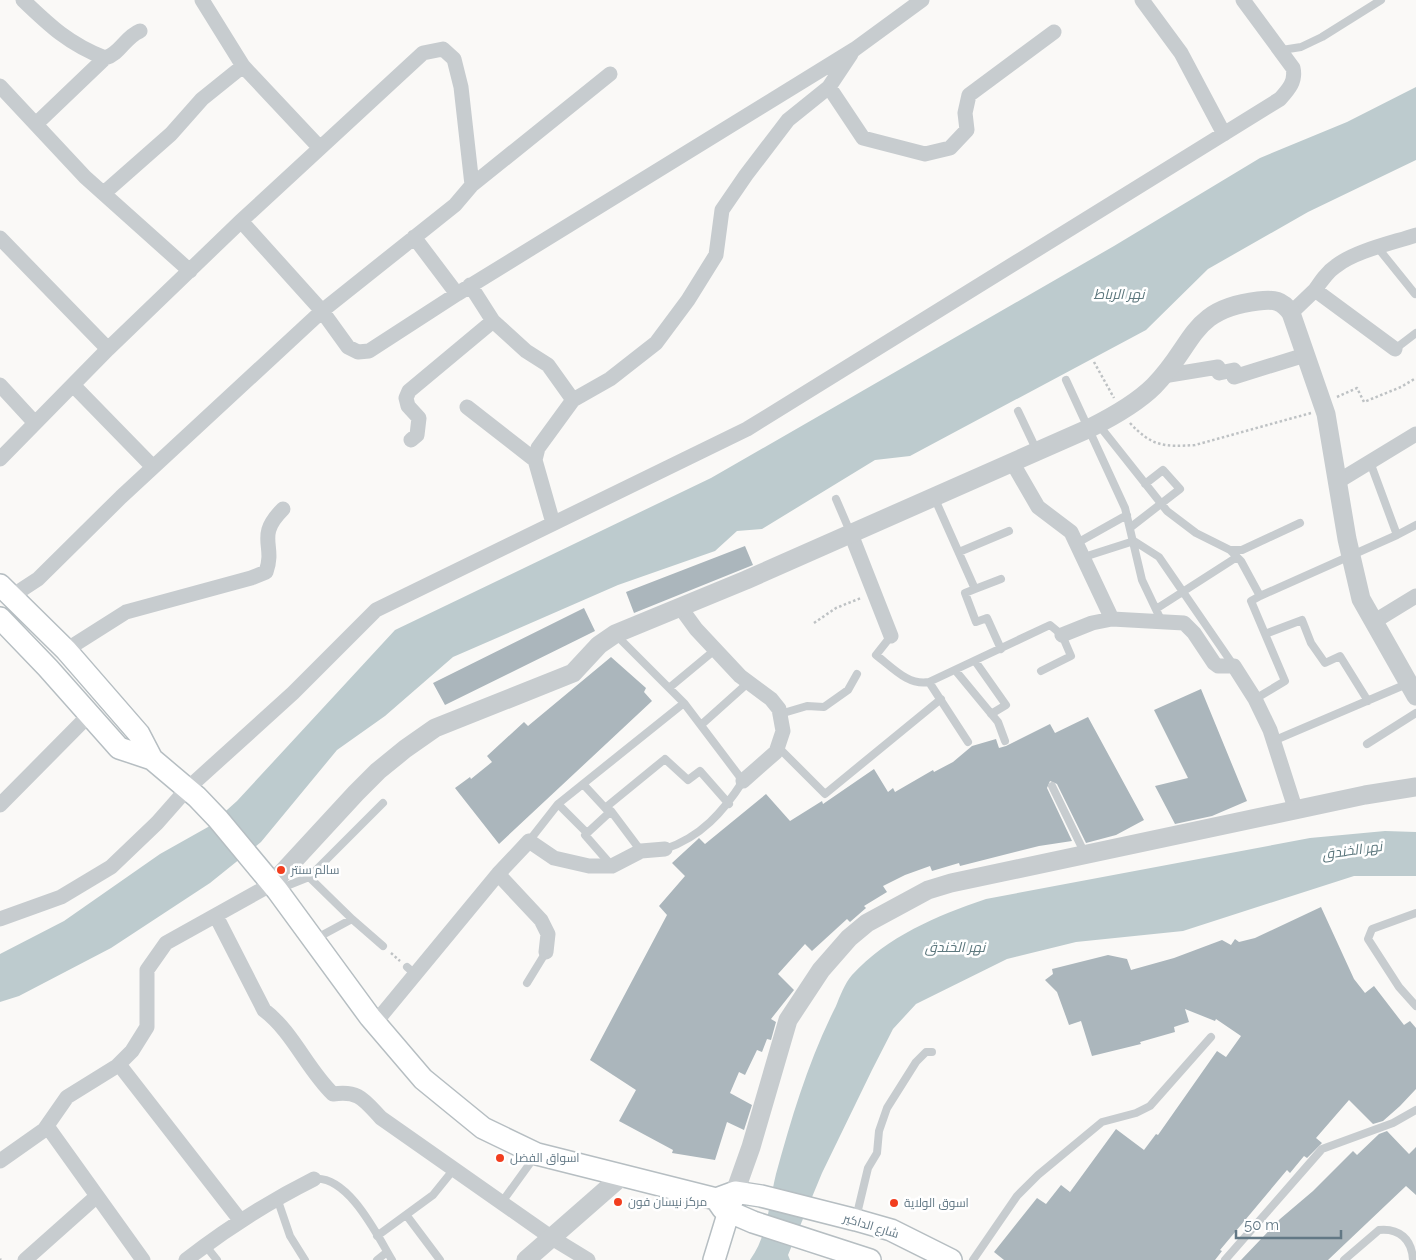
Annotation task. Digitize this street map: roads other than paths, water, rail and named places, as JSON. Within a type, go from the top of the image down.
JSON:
[{"type":"main road","points":[[6,590],[66,650],[139,734],[152,759]]},
{"type":"main road","points":[[6,627],[90,714],[119,748],[152,759],[192,793],[271,884],[375,1023],[423,1079],[483,1128],[537,1154],[726,1201],[753,1222],[808,1242],[869,1260],[878,1226]]},
{"type":"main road","name":"شارع الداكير","points":[[726,1201],[761,1196],[856,1220],[891,1230],[951,1260]]},
{"type":"main road","points":[[714,1260],[726,1201]]},
{"type":"street","points":[[23,0],[72,44],[105,58]]},
{"type":"street","points":[[202,0],[242,66],[320,148]]},
{"type":"street","points":[[241,221],[322,311],[348,347],[358,352],[368,351],[855,48],[922,0]]},
{"type":"street","points":[[1142,0],[1181,53],[1224,134]]},
{"type":"street","points":[[0,919],[61,897],[111,867],[192,793],[376,610],[747,429],[1280,98],[1291,87],[1294,73],[1282,50],[1243,0]]},
{"type":"street","points":[[36,124],[105,58],[114,54],[130,37],[140,32]]},
{"type":"street","points":[[829,87],[863,138],[924,154],[950,148],[967,130],[965,113],[969,95],[1054,32]]},
{"type":"street","points":[[553,523],[535,460],[538,448],[573,400],[610,379],[656,343],[688,300],[716,255],[722,210],[788,120],[829,87],[855,48]]},
{"type":"street","points":[[0,459],[108,349],[241,221],[423,53],[442,49],[454,59],[460,87],[472,185]]},
{"type":"street","points":[[104,193],[171,134],[202,100],[242,66]]},
{"type":"street","points":[[6,590],[38,579],[153,467],[322,311],[455,205],[472,185],[610,74]]},
{"type":"street","points":[[0,86],[104,193],[190,270]]},
{"type":"street","points":[[1291,313],[1315,290],[1336,265],[1416,235]]},
{"type":"street","points":[[414,237],[457,294]]},
{"type":"street","points":[[0,238],[108,349]]},
{"type":"street","points":[[470,286],[493,321],[526,351],[548,365],[573,400]]},
{"type":"street","points":[[1315,290],[1395,350]]},
{"type":"street","points":[[0,1161],[20,1148],[47,1126],[67,1097],[117,1066],[132,1051],[147,1027],[147,970],[153,958],[166,943],[271,884],[361,787],[405,749],[436,728],[573,673],[599,646],[615,634],[851,534],[1093,427],[1121,411],[1152,388],[1201,324],[1215,312],[1239,303],[1279,300],[1291,313],[1323,406],[1351,557],[1361,599],[1414,693]]},
{"type":"street","points":[[411,440],[417,436],[419,418],[408,406],[406,398],[409,391],[493,321]]},
{"type":"street","points":[[1163,376],[1218,367],[1219,373],[1234,370],[1234,377],[1305,355]]},
{"type":"street","points":[[0,385],[35,423]]},
{"type":"street","points":[[73,385],[153,467]]},
{"type":"street","points":[[467,407],[535,460]]},
{"type":"street","points":[[1337,482],[1415,438]]},
{"type":"street","points":[[1012,462],[1038,507],[1067,527],[1081,550],[1112,619]]},
{"type":"street","points":[[66,650],[126,612],[266,572],[269,564],[267,545],[270,522],[283,509]]},
{"type":"street","points":[[851,534],[891,636]]},
{"type":"street","points":[[1375,621],[1416,596]]},
{"type":"street","points":[[680,607],[716,650],[749,682],[771,699],[780,714],[783,730],[776,752],[743,781]]},
{"type":"street","points":[[1062,636],[1100,620],[1158,614],[1184,623],[1194,633],[1218,666],[1234,666],[1255,699],[1273,741],[1296,811]]},
{"type":"street","points":[[0,805],[90,714]]},
{"type":"street","points":[[726,1201],[751,1147],[788,1020],[821,970],[849,938],[884,912],[928,890],[959,881],[1365,795],[1416,787]]},
{"type":"street","points":[[375,1023],[411,970],[529,841],[554,858],[568,863],[589,866],[612,866],[641,851],[665,849]]},
{"type":"street","points":[[498,874],[542,920],[548,934],[546,952]]},
{"type":"street","points":[[216,916],[264,1010],[277,1020],[319,1080],[333,1094],[348,1092],[362,1097],[381,1118],[552,1238],[588,1260]]},
{"type":"street","points":[[117,1066],[125,1070],[240,1220]]},
{"type":"street","points":[[47,1126],[143,1260]]},
{"type":"street","points":[[526,1260],[623,1175]]},
{"type":"street","points":[[186,1260],[240,1220],[314,1179]]},
{"type":"street","points":[[25,1260],[97,1196]]},
{"type":"lane","points":[[1282,50],[1301,47],[1322,37],[1381,0]]},
{"type":"lane","points":[[1378,248],[1415,294]]},
{"type":"lane","points":[[1395,350],[1416,333]]},
{"type":"lane","points":[[1066,380],[1093,427],[1131,527],[1142,580],[1158,614],[1181,592],[1237,557]]},
{"type":"lane","points":[[1018,411],[1037,451]]},
{"type":"lane","points":[[1093,427],[1162,504],[1196,533],[1230,550],[1237,557],[1260,596]]},
{"type":"lane","points":[[1370,462],[1397,535]]},
{"type":"lane","points":[[1131,527],[1180,489],[1163,470],[1145,484]]},
{"type":"lane","points":[[934,497],[975,589]]},
{"type":"lane","points":[[836,500],[851,534]]},
{"type":"lane","points":[[1081,550],[1127,515]]},
{"type":"lane","points":[[1230,550],[1242,550],[1300,523]]},
{"type":"lane","points":[[1255,699],[1285,681],[1251,601],[1351,557],[1416,525]]},
{"type":"lane","points":[[959,552],[1009,531]]},
{"type":"lane","points":[[1081,550],[1134,541],[1159,557],[1181,592],[1234,666]]},
{"type":"lane","points":[[1001,579],[965,593],[976,622],[987,618],[1001,648]]},
{"type":"lane","points":[[1265,634],[1302,620],[1311,643],[1325,663],[1340,656],[1368,701]]},
{"type":"lane","points":[[891,636],[876,655],[911,682],[920,684],[929,682],[1050,625],[1062,636],[1071,656],[1041,671]]},
{"type":"lane","points":[[615,634],[684,703],[743,781],[729,804],[715,819],[687,840],[665,849]]},
{"type":"lane","points":[[670,688],[716,650]]},
{"type":"lane","points":[[975,661],[1006,705],[991,714]]},
{"type":"lane","points":[[955,670],[998,722],[1005,741]]},
{"type":"lane","points":[[780,714],[807,706],[824,707],[848,690],[857,674]]},
{"type":"lane","points":[[701,725],[749,682]]},
{"type":"lane","points":[[929,682],[968,742]]},
{"type":"lane","points":[[1273,741],[1368,701],[1414,693]]},
{"type":"lane","points":[[778,747],[825,794],[941,700]]},
{"type":"lane","points":[[529,841],[558,804],[684,703]]},
{"type":"lane","points":[[1367,744],[1416,713]]},
{"type":"lane","points":[[612,866],[585,835],[607,810],[666,759],[688,780],[700,771],[729,804]]},
{"type":"lane","points":[[583,784],[607,810],[612,811],[641,851]]},
{"type":"lane","points":[[1052,786],[1085,854]]},
{"type":"lane","points":[[271,884],[309,877],[383,803]]},
{"type":"lane","points":[[558,804],[587,833]]},
{"type":"lane","points":[[309,877],[383,946]]},
{"type":"lane","points":[[1416,913],[1372,929],[1368,939],[1399,987],[1416,1006]]},
{"type":"lane","points":[[314,940],[352,919]]},
{"type":"lane","points":[[527,983],[546,952]]},
{"type":"lane","points":[[973,1260],[990,1232],[1027,1185],[1102,1122],[1136,1113],[1150,1106],[1211,1037]]},
{"type":"lane","points":[[856,1220],[868,1168],[877,1153],[879,1131],[887,1108],[916,1062],[926,1052],[932,1052]]},
{"type":"lane","points":[[1225,1260],[1322,1149],[1393,1123],[1416,1110]]},
{"type":"lane","points":[[502,1202],[537,1154]]},
{"type":"lane","points":[[377,1236],[434,1195],[454,1169]]},
{"type":"lane","points":[[314,1179],[321,1178],[341,1187],[392,1260]]},
{"type":"lane","points":[[277,1198],[290,1236],[305,1260]]},
{"type":"lane","points":[[407,1216],[440,1260]]},
{"type":"lane","points":[[1344,1260],[1379,1230],[1386,1229],[1402,1234],[1407,1239],[1412,1249],[1413,1260]]},
{"type":"lane","points":[[205,1245],[216,1260]]},
{"type":"lane","points":[[377,1260],[387,1252]]},
{"type":"water","name":"نهر الرباط","points":[[1416,87],[1416,160],[1308,212],[1208,269],[1146,330],[910,456],[875,460],[762,529],[737,531],[715,551],[618,585],[453,657],[385,716],[337,750],[261,842],[210,883],[111,948],[19,996],[0,1002],[0,954],[64,921],[160,854],[208,827],[237,801],[395,630],[711,478],[1114,246],[1260,158],[1347,122]]},
{"type":"water","name":"نهر الخندق","points":[[1385,831],[1416,832],[1416,876],[1354,876],[1183,931],[1076,942],[1007,959],[916,1004],[893,1029],[872,1070],[822,1173],[788,1255],[790,1260],[750,1260],[761,1240],[782,1152],[817,1046],[852,975],[866,961],[897,938],[931,920],[986,899],[1310,838]]},
{"type":"place","name":"سالم سنتر","points":[[281,870]]},
{"type":"place","name":"اسواق الفضل","points":[[500,1158]]},
{"type":"place","name":"مركز نيسان فون","points":[[618,1202]]},
{"type":"place","name":"اسوق الولاية","points":[[894,1203]]}]
